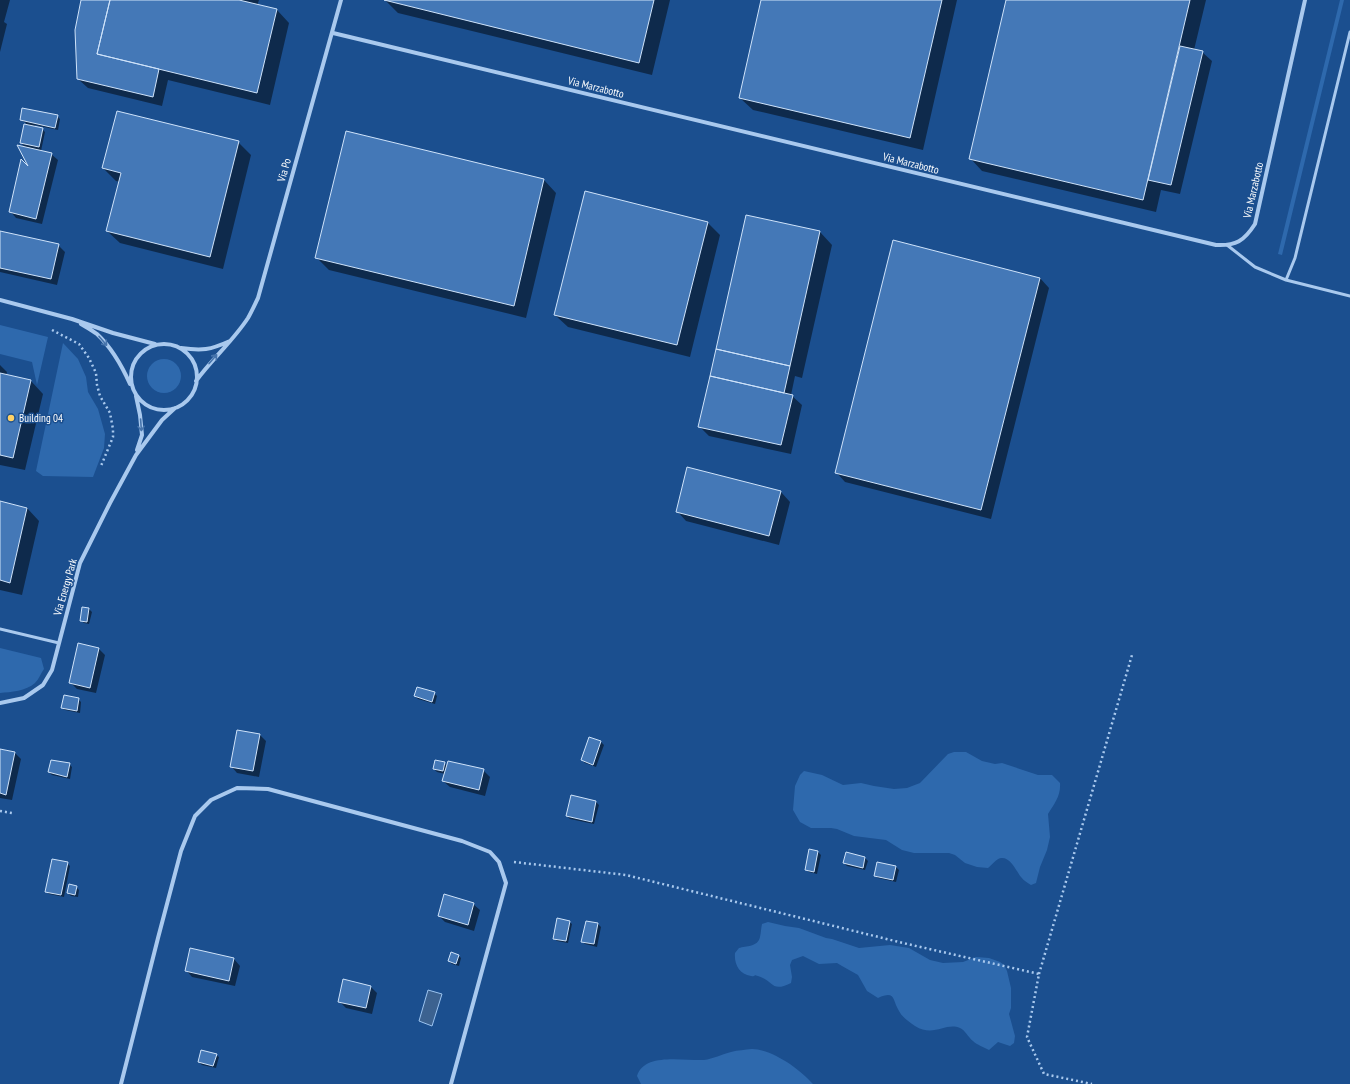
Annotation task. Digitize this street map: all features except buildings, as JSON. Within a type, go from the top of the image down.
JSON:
[{"type":"street","name":"Via Po","points":[[196,381],[216,356],[232,340],[249,316],[258,298],[341,0]]},
{"type":"street","name":"Via Marzabotto","points":[[333,33],[1209,244],[1227,245],[1239,242],[1247,236],[1255,224],[1305,0]]},
{"type":"street","name":"Via Energy Park","points":[[0,300],[72,319],[119,335],[155,344],[168,343],[180,348]]},
{"type":"street","name":"Via Energy Park","points":[[72,319],[96,333],[106,344],[122,367],[136,395],[143,402],[151,408],[163,410],[175,408]]},
{"type":"street","points":[[180,348],[197,350],[214,348],[232,340]]},
{"type":"street","points":[[131,387],[131,373],[134,360],[143,350],[155,344]]},
{"type":"street","points":[[180,348],[190,356],[196,368],[196,381]]},
{"type":"street","name":"Via Energy Park","points":[[0,704],[24,698],[43,685],[52,670],[80,563],[110,503],[136,455],[162,420],[175,408],[185,402],[192,393],[196,381]]},
{"type":"street","name":"Via Energy Park","points":[[136,395],[142,435],[136,455]]},
{"type":"street","points":[[121,1084],[181,852],[195,816],[211,800],[237,788],[268,789],[462,841],[490,852],[499,862],[506,883],[451,1084]]},
{"type":"lane","points":[[1286,280],[1295,258],[1350,32]]},
{"type":"lane","points":[[1227,245],[1255,267],[1286,280],[1350,296]]},
{"type":"lane","points":[[0,629],[59,643]]},
{"type":"path","points":[[48,328],[79,344],[89,358],[96,373],[100,396],[110,413],[113,429],[113,437],[101,466]]},
{"type":"path","points":[[1092,1084],[1044,1074],[1027,1037],[1039,974],[1132,655]]},
{"type":"path","points":[[0,811],[12,813]]},
{"type":"path","points":[[499,862],[519,862],[626,875],[903,943],[1039,974]]},
{"type":"shaded area","points":[[1340,0],[1344,0],[1282,255],[1278,254]]},
{"type":"shaded area","points":[[0,325],[48,337],[37,385],[32,362],[0,354]]},
{"type":"shaded area","points":[[63,343],[78,359],[86,377],[88,392],[98,409],[105,434],[104,448],[93,477],[43,476],[36,471]]},
{"type":"shaded area","points":[[164,359],[176,364],[181,376],[176,388],[164,393],[152,388],[147,376],[152,364]]},
{"type":"shaded area","points":[[0,648],[41,658],[44,669],[38,680],[31,686],[23,689],[14,692],[0,693]]},
{"type":"shaded area","points":[[954,752],[966,752],[982,761],[995,764],[1002,763],[1038,775],[1052,775],[1060,783],[1058,796],[1048,814],[1050,837],[1036,883],[1031,885],[1025,881],[1013,865],[1005,858],[997,860],[988,868],[977,867],[965,863],[955,855],[949,853],[914,853],[902,850],[886,840],[854,836],[831,828],[811,828],[800,822],[793,810],[795,786],[800,775],[804,771],[822,775],[843,785],[861,783],[894,789],[907,788],[920,783],[948,754]]},
{"type":"shaded area","points":[[768,922],[799,928],[859,948],[890,945],[909,948],[930,960],[943,963],[963,962],[976,957],[989,958],[1000,962],[1004,965],[1007,971],[1011,988],[1011,1008],[1009,1014],[1015,1036],[1014,1043],[1010,1046],[998,1042],[989,1050],[971,1039],[960,1028],[949,1027],[928,1031],[922,1029],[902,1015],[893,997],[888,995],[878,998],[867,991],[858,975],[837,963],[819,964],[803,956],[792,960],[790,965],[792,977],[791,983],[780,987],[773,985],[758,976],[747,975],[740,971],[736,965],[735,953],[739,948],[751,946],[757,943],[760,937],[762,924]]},
{"type":"shaded area","points":[[428,990],[442,994],[432,1026],[419,1021]]},
{"type":"shaded area","points":[[752,1049],[768,1052],[777,1056],[801,1072],[813,1084],[641,1084],[637,1076],[641,1068],[656,1061],[666,1059],[704,1060],[734,1051]]},
{"type":"place","name":"Building 04","points":[[11,418]]}]
